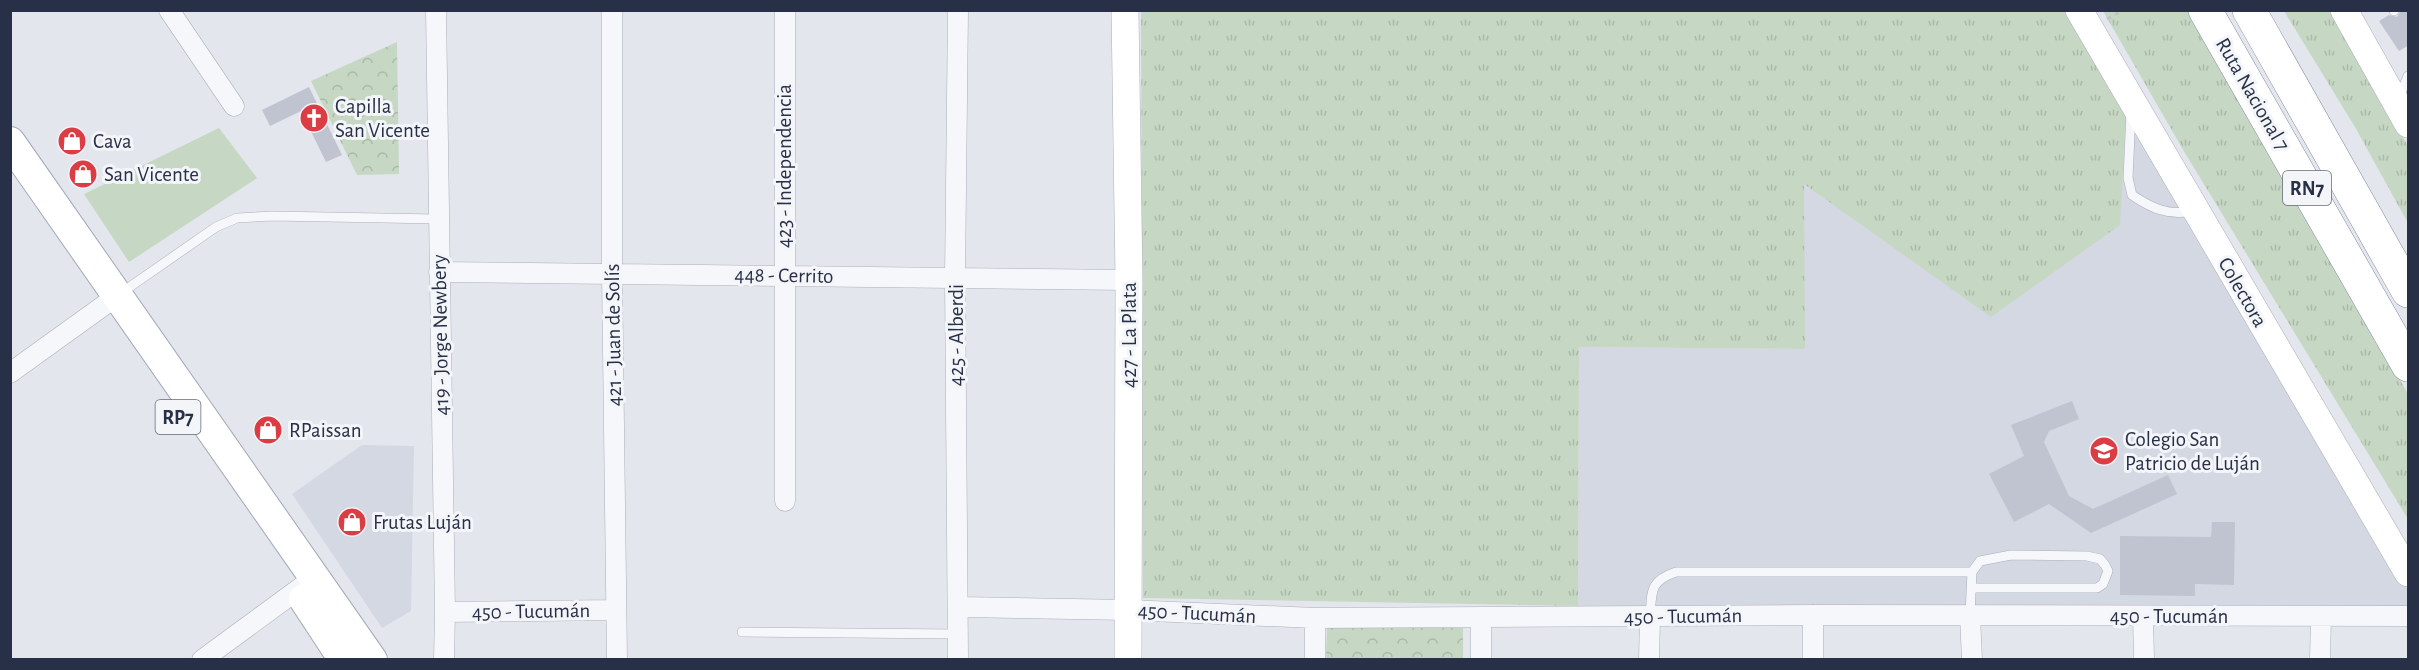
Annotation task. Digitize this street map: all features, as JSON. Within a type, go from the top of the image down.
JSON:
[{"type":"highway","name":"Ruta Nacional 7","points":[[2205,10],[2409,366]]},
{"type":"highway","name":"Ruta Nacional 7","points":[[2249,10],[2409,291]]},
{"type":"main road","name":"RP7","points":[[10,142],[109,302]]},
{"type":"main road","name":"RP7","points":[[10,175],[109,302],[306,584],[372,660]]},
{"type":"main road","name":"RP7","points":[[306,584],[344,660]]},
{"type":"street","points":[[169,10],[234,106]]},
{"type":"street","name":"419 - Jorge Newbery","points":[[436,10],[444,660]]},
{"type":"street","name":"421 - Juan de Solís","points":[[612,10],[612,273],[617,660]]},
{"type":"street","name":"423 - Independencia","points":[[785,10],[785,501]]},
{"type":"street","name":"425 - Alberdi","points":[[958,10],[955,277],[958,660]]},
{"type":"street","name":"427 - La Plata","points":[[1125,10],[1129,280],[1128,660]]},
{"type":"street","name":"Colectora","points":[[2079,10],[2409,573]]},
{"type":"street","points":[[2344,10],[2402,113]]},
{"type":"street","name":"448 - Cerrito","points":[[439,272],[784,274],[1129,280]]},
{"type":"street","points":[[10,373],[109,302]]},
{"type":"street","points":[[202,660],[306,584]]},
{"type":"street","name":"450 - Tucumán","points":[[958,607],[1128,609],[1315,618],[1813,615],[2409,616]]},
{"type":"street","name":"450 - Tucumán","points":[[445,612],[616,610]]},
{"type":"street","points":[[1813,615],[1814,660]]},
{"type":"street","points":[[1970,615],[1972,660]]},
{"type":"street","points":[[2143,616],[2144,660]]},
{"type":"street","points":[[2320,616],[2320,660]]},
{"type":"street","points":[[1649,660],[1650,617]]},
{"type":"street","points":[[1315,618],[1315,660]]},
{"type":"street","points":[[1481,618],[1481,660]]},
{"type":"lane","points":[[2402,113],[2409,76]]},
{"type":"lane","points":[[2131,101],[2128,178],[2132,195],[2151,207],[2177,214],[2197,210]]},
{"type":"lane","points":[[109,302],[216,227],[237,218],[272,216],[438,219]]},
{"type":"lane","points":[[1970,615],[1972,572],[1980,561],[2011,555],[2086,556],[2100,559],[2108,572],[2103,584],[2097,588],[1972,588]]},
{"type":"lane","points":[[1650,617],[1652,588],[1662,577],[1676,572],[1972,572]]},
{"type":"lane","points":[[742,632],[958,634]]},
{"type":"shaded area","points":[[2127,96],[2408,589],[2408,607],[1578,606],[1579,347],[1804,349],[1803,184]]},
{"type":"shaded area","points":[[362,445],[414,446],[411,611],[382,628],[292,494]]},
{"type":"green space","points":[[1141,11],[2068,11],[2127,96],[2120,225],[1991,317],[1804,184],[1805,349],[1579,347],[1578,606],[1143,598]]},
{"type":"green space","points":[[2103,11],[2190,11],[2408,394],[2408,519],[2185,153]]},
{"type":"green space","points":[[2284,11],[2330,11],[2408,146],[2408,223],[2355,127]]},
{"type":"green space","points":[[397,42],[399,174],[357,175],[311,81]]},
{"type":"green space","points":[[219,128],[257,178],[129,262],[84,194]]},
{"type":"green space","points":[[1327,627],[1463,628],[1463,659],[1326,660]]},
{"type":"building","points":[[2401,10],[2409,10],[2409,45],[2399,51],[2379,21],[2389,15],[2397,17]]},
{"type":"building","name":"Capilla San Vicente","points":[[309,87],[342,155],[326,162],[301,111],[270,126],[262,110]]},
{"type":"building","points":[[2072,401],[2079,419],[2049,431],[2044,442],[2069,496],[2093,509],[2168,475],[2177,494],[2091,533],[2049,504],[2014,522],[1989,474],[2024,456],[2011,425]]},
{"type":"building","points":[[2212,522],[2235,522],[2234,585],[2195,584],[2195,596],[2120,595],[2120,536],[2211,537]]},
{"type":"place","name":"Capilla San Vicente","points":[[314,118]]},
{"type":"place","name":"Cava","points":[[72,141]]},
{"type":"place","name":"San Vicente","points":[[83,174]]},
{"type":"place","name":"RPaissan","points":[[268,430]]},
{"type":"place","name":"Colegio San Patricio de Luján","points":[[2104,451]]},
{"type":"place","name":"Frutas Luján","points":[[352,522]]}]
